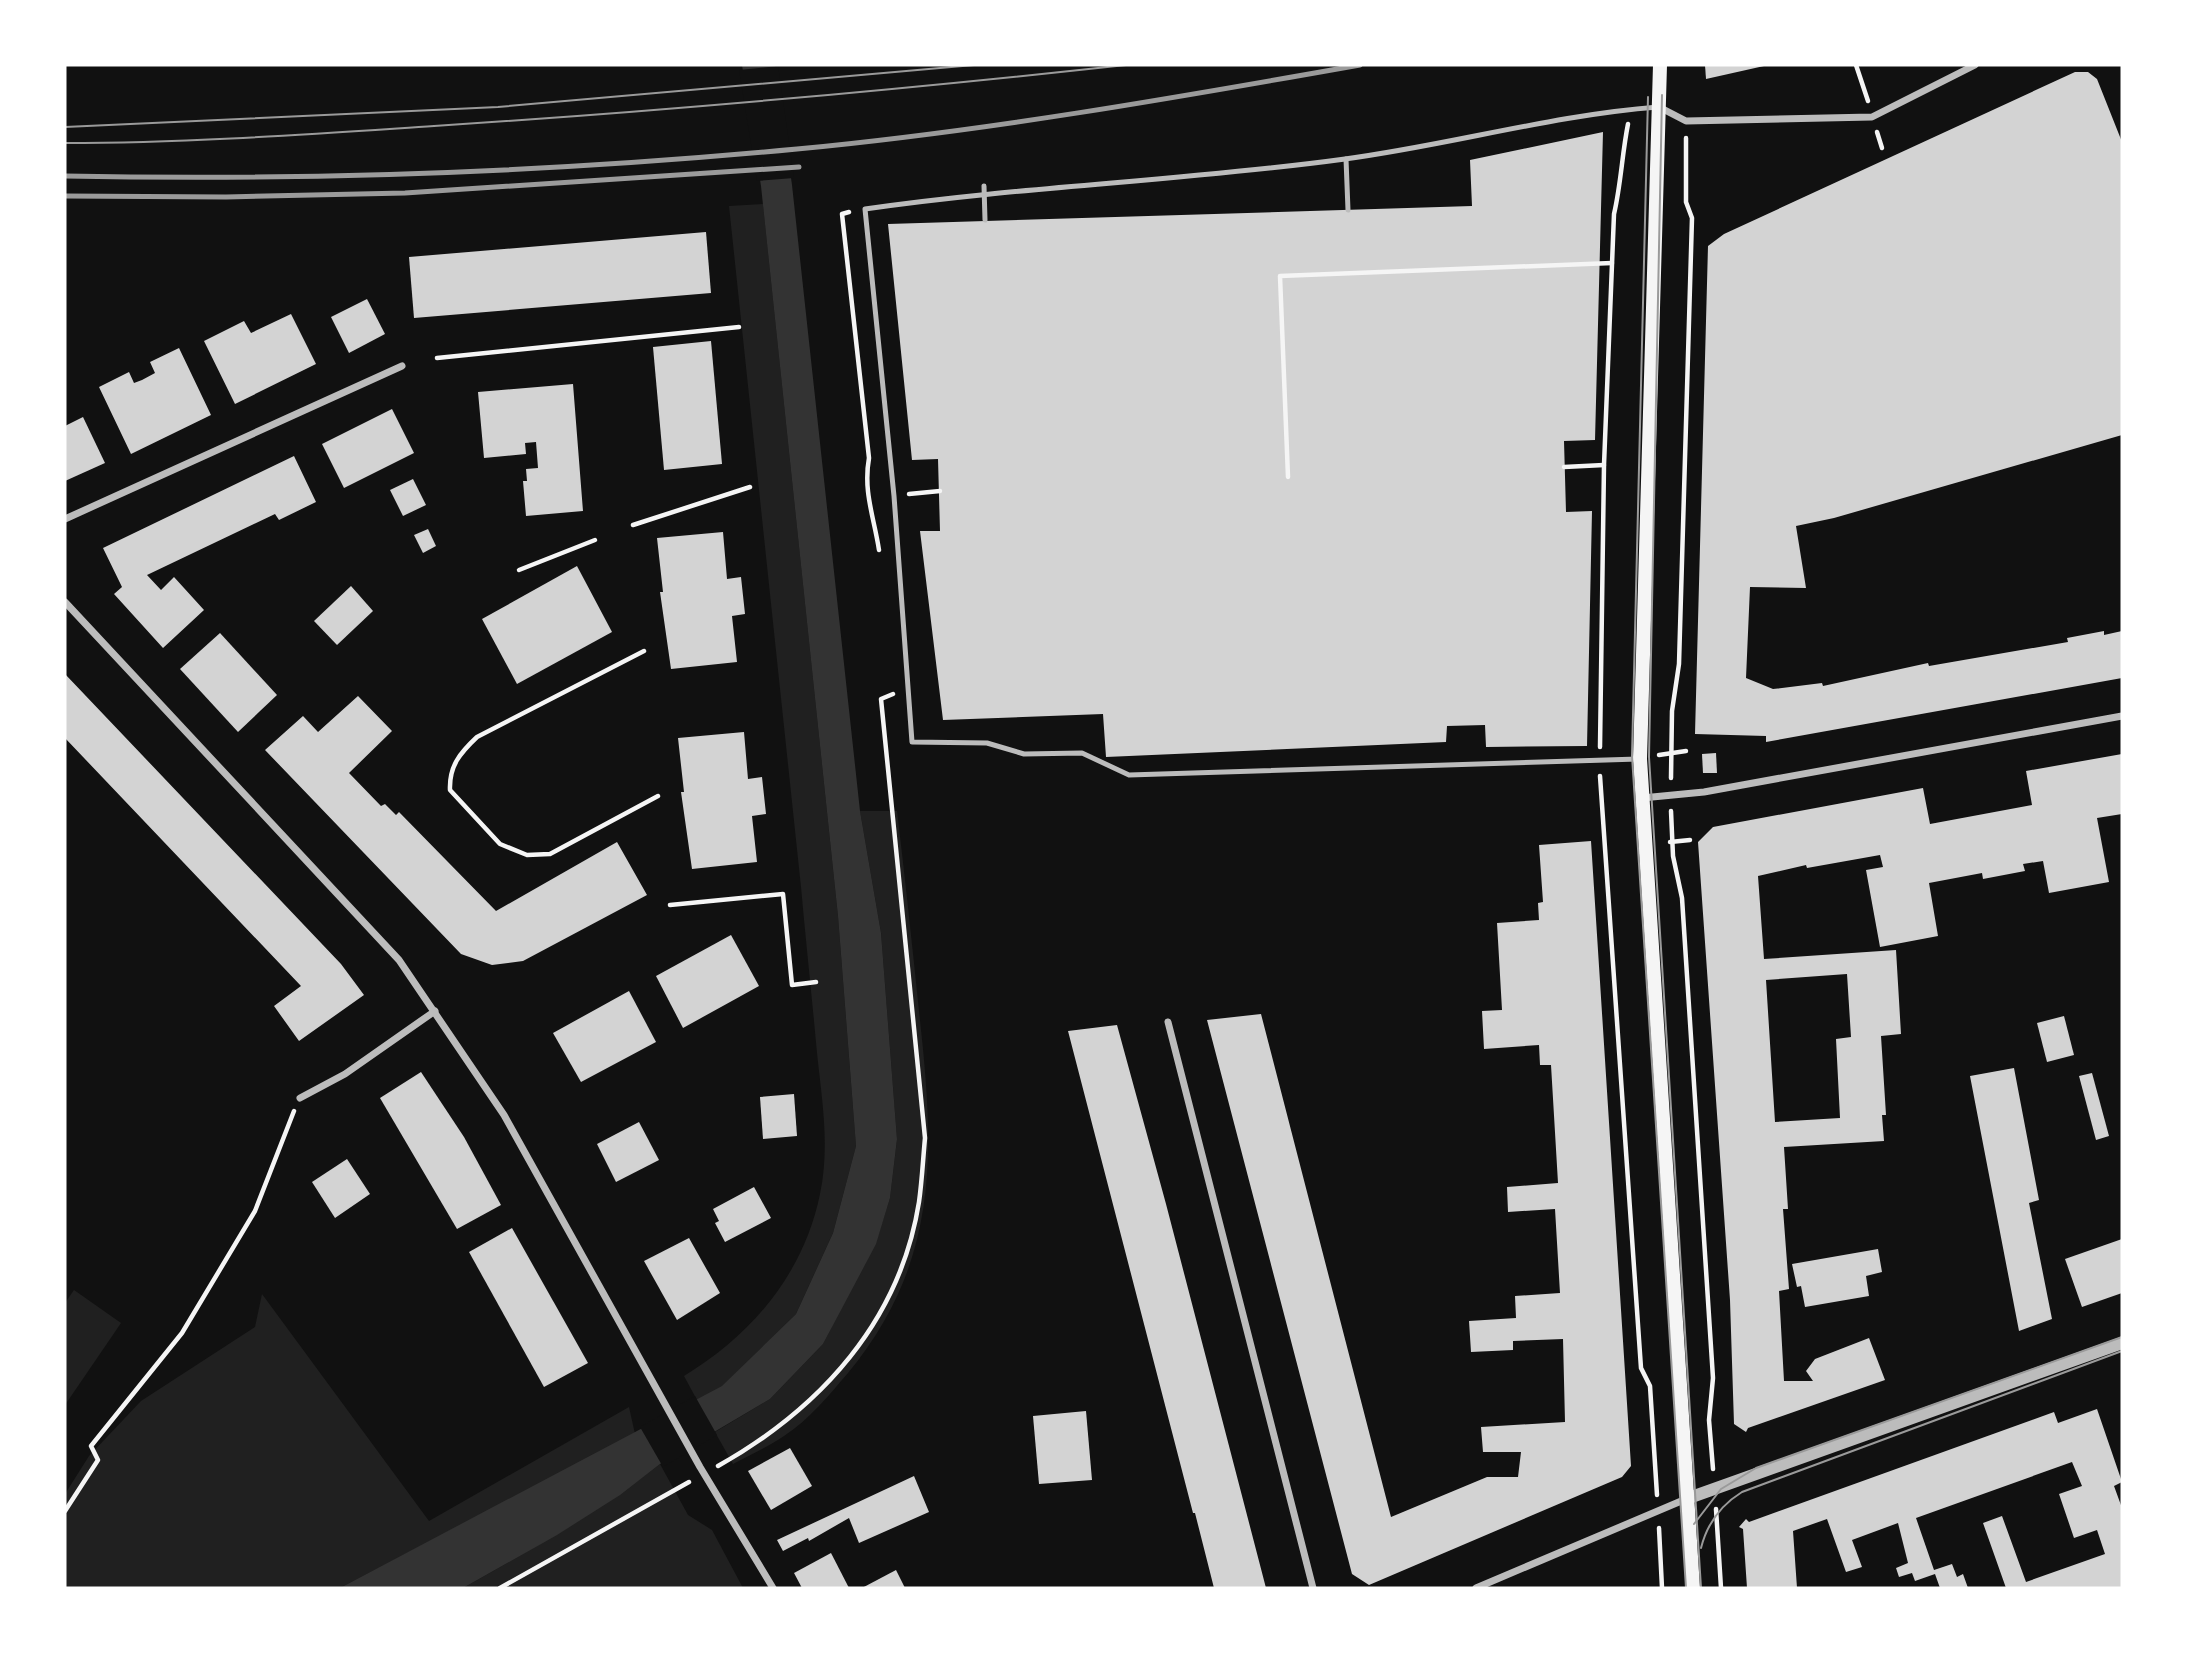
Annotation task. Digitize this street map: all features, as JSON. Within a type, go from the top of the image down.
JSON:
[{"type":"main road","points":[[1660,65],[1640,760],[1693,1588]]},
{"type":"street","points":[[1658,107],[1686,121],[1872,117],[1975,65]]},
{"type":"street","points":[[65,519],[402,366]]},
{"type":"street","points":[[65,602],[399,961],[435,1011],[504,1115],[700,1467],[773,1588]]},
{"type":"street","points":[[1641,798],[1704,792],[2122,716]]},
{"type":"street","points":[[300,1098],[345,1074],[435,1011]]},
{"type":"street","points":[[1168,1022],[1313,1588]]},
{"type":"street","points":[[1476,1588],[1686,1499],[2122,1343]]},
{"type":"lane","points":[[1640,760],[1129,775],[1082,753],[1024,754],[987,743],[912,742],[894,496],[865,209],[984,189],[1346,159],[1630,109],[1658,107]]},
{"type":"lane","points":[[1346,159],[1348,210]]},
{"type":"lane","points":[[984,189],[985,220]]},
{"type":"path","points":[[1630,109],[1621,159],[1622,181],[1614,214],[1604,465],[1600,761],[1602,837],[1607,858],[1641,1368],[1650,1386],[1654,1426]]},
{"type":"path","points":[[1686,121],[1686,202],[1692,219],[1679,664],[1670,743],[1671,796],[1673,856],[1682,898],[1713,1378],[1709,1420],[1721,1588]]},
{"type":"path","points":[[865,209],[842,214],[869,458],[865,479],[868,508],[877,534],[880,562]]},
{"type":"path","points":[[1288,477],[1280,276],[1612,263]]},
{"type":"path","points":[[438,358],[739,327]]},
{"type":"path","points":[[1564,467],[1604,465]]},
{"type":"path","points":[[633,525],[750,487]]},
{"type":"path","points":[[894,496],[940,491]]},
{"type":"path","points":[[519,570],[595,540]]},
{"type":"path","points":[[644,651],[477,737],[459,754],[449,775],[450,790],[500,844],[527,855],[550,854],[658,796]]},
{"type":"path","points":[[724,1462],[816,1397],[864,1343],[895,1277],[918,1204],[925,1138],[881,699],[894,694],[893,681]]},
{"type":"path","points":[[670,905],[783,894],[792,985],[816,982]]},
{"type":"path","points":[[65,1511],[98,1460],[91,1446],[182,1333],[254,1211],[300,1098]]},
{"type":"path","points":[[500,1588],[681,1487]]},
{"type":"path","points":[[1662,1572],[1662,1588]]},
{"type":"shaded area","points":[[742,65],[775,65],[792,185],[860,811],[881,933],[897,1139],[890,1198],[876,1244],[823,1344],[770,1399],[660,1464],[620,1495],[557,1535],[463,1588],[340,1588],[722,1386],[796,1314],[833,1233],[856,1146],[838,916],[761,186]]},
{"type":"shaded area","points":[[763,204],[838,916],[856,1146],[833,1233],[796,1314],[723,1386],[697,1400],[684,1376],[709,1360],[753,1321],[772,1299],[802,1250],[820,1194],[825,1141],[729,206]]},
{"type":"shaded area","points":[[860,811],[897,811],[927,1109],[928,1156],[924,1201],[916,1244],[901,1288],[879,1330],[848,1373],[793,1430],[733,1464],[715,1432],[770,1399],[823,1344],[878,1236],[890,1198],[897,1139],[881,933]]},
{"type":"shaded area","points":[[74,1290],[121,1323],[65,1405],[65,1303]]},
{"type":"shaded area","points":[[262,1294],[429,1521],[629,1407],[635,1434],[340,1588],[65,1588],[65,1494],[89,1456],[141,1401],[255,1327]]},
{"type":"shaded area","points":[[660,1464],[688,1515],[712,1530],[743,1588],[463,1588],[539,1545],[637,1482]]},
{"type":"pier","points":[[778,66],[794,178],[757,181],[739,70]]},
{"type":"pier","points":[[695,1396],[717,1435],[663,1467],[640,1427]]},
{"type":"building","points":[[1705,65],[1764,65],[1764,66],[1706,79]]},
{"type":"building","points":[[2075,72],[2088,72],[2097,79],[2122,142],[2122,435],[1834,518],[1796,526],[1806,588],[1750,587],[1746,678],[1773,689],[1822,683],[1823,686],[1928,663],[1929,666],[2068,642],[2067,638],[2104,631],[2104,635],[2122,631],[2122,678],[1766,742],[1766,736],[1695,734],[1708,246],[1724,234]]},
{"type":"building","points":[[1603,132],[1595,440],[1564,441],[1566,512],[1592,511],[1587,746],[1486,747],[1485,725],[1447,726],[1446,742],[1106,757],[1103,714],[943,720],[920,531],[940,531],[938,459],[912,460],[888,224],[1472,206],[1470,160]]},
{"type":"building","points":[[706,232],[711,293],[414,318],[409,257]]},
{"type":"building","points":[[367,299],[385,334],[349,353],[331,317]]},
{"type":"building","points":[[291,314],[316,364],[235,404],[204,341],[244,321],[251,333]]},
{"type":"building","points":[[711,341],[722,464],[664,470],[653,347]]},
{"type":"building","points":[[179,348],[211,415],[131,454],[99,387],[129,372],[134,383],[142,380],[155,373],[150,362]]},
{"type":"building","points":[[573,384],[583,511],[526,516],[523,481],[527,481],[526,469],[538,468],[536,442],[525,443],[526,454],[484,458],[478,392]]},
{"type":"building","points":[[392,409],[414,453],[344,488],[322,444]]},
{"type":"building","points":[[83,417],[105,463],[65,481],[65,426]]},
{"type":"building","points":[[294,456],[316,502],[279,520],[275,514],[147,575],[161,590],[174,577],[204,610],[163,648],[114,594],[122,587],[103,548]]},
{"type":"building","points":[[413,479],[426,505],[403,516],[390,490]]},
{"type":"building","points":[[428,529],[436,546],[423,553],[414,535]]},
{"type":"building","points":[[723,532],[727,579],[741,577],[745,614],[732,616],[737,662],[671,669],[660,592],[663,592],[657,538]]},
{"type":"building","points":[[577,566],[612,632],[517,684],[482,619]]},
{"type":"building","points":[[351,586],[373,611],[337,645],[314,621]]},
{"type":"building","points":[[220,633],[277,695],[238,732],[180,669]]},
{"type":"building","points":[[65,674],[341,964],[364,995],[299,1041],[274,1006],[301,986],[65,738]]},
{"type":"building","points":[[358,696],[392,731],[349,773],[381,806],[385,804],[396,815],[399,812],[496,911],[617,842],[647,895],[523,961],[492,965],[461,954],[265,750],[303,716],[318,732]]},
{"type":"building","points":[[744,732],[748,779],[762,777],[766,814],[752,816],[757,862],[692,869],[681,792],[684,792],[678,738]]},
{"type":"building","points":[[1716,753],[1717,773],[1703,773],[1702,754]]},
{"type":"building","points":[[2122,754],[2122,814],[2097,818],[2109,882],[2049,893],[2043,861],[2023,864],[2025,871],[1983,879],[1982,873],[1929,883],[1938,936],[1880,947],[1866,870],[1883,867],[1880,855],[1807,868],[1806,865],[1758,876],[1764,959],[1896,950],[1901,1034],[1881,1036],[1886,1115],[1882,1115],[1884,1141],[1784,1147],[1788,1209],[1783,1209],[1789,1289],[1779,1291],[1784,1381],[1813,1381],[1806,1371],[1815,1359],[1869,1338],[1885,1380],[1748,1428],[1746,1432],[1734,1424],[1730,1300],[1698,842],[1713,827],[1923,788],[1930,824],[2032,805],[2026,771]],"holes":[[[1847,974],[1851,1037],[1836,1039],[1840,1118],[1775,1122],[1766,980]]]},
{"type":"building","points":[[1591,841],[1631,1466],[1622,1477],[1369,1585],[1352,1574],[1207,1020],[1261,1014],[1391,1517],[1487,1477],[1518,1477],[1521,1452],[1483,1452],[1481,1427],[1565,1422],[1563,1339],[1513,1341],[1513,1350],[1471,1352],[1469,1321],[1516,1318],[1515,1296],[1560,1293],[1555,1209],[1508,1212],[1507,1187],[1558,1183],[1551,1065],[1540,1065],[1539,1045],[1484,1049],[1482,1011],[1502,1010],[1497,923],[1539,920],[1538,903],[1543,902],[1539,845]]},
{"type":"building","points":[[731,935],[759,986],[683,1028],[656,976]]},
{"type":"building","points":[[629,991],[656,1042],[581,1082],[553,1033]]},
{"type":"building","points":[[2064,1016],[2074,1055],[2047,1062],[2037,1023]]},
{"type":"building","points":[[1117,1025],[1266,1588],[1214,1588],[1193,1513],[1068,1031]]},
{"type":"building","points":[[2014,1068],[2039,1200],[2029,1203],[2052,1319],[2019,1331],[1970,1076]]},
{"type":"building","points":[[421,1072],[464,1137],[501,1205],[457,1229],[380,1098]]},
{"type":"building","points":[[2092,1073],[2109,1136],[2096,1140],[2079,1076]]},
{"type":"building","points":[[794,1094],[797,1136],[763,1139],[760,1097]]},
{"type":"building","points":[[639,1122],[659,1160],[616,1182],[597,1144]]},
{"type":"building","points":[[347,1159],[370,1194],[335,1218],[312,1182]]},
{"type":"building","points":[[754,1187],[771,1218],[725,1242],[715,1223],[719,1221],[713,1209]]},
{"type":"building","points":[[512,1228],[588,1363],[544,1387],[469,1252]]},
{"type":"building","points":[[689,1238],[720,1293],[677,1320],[644,1261]]},
{"type":"building","points":[[2122,1239],[2122,1293],[2082,1307],[2065,1259]]},
{"type":"building","points":[[1878,1249],[1882,1272],[1866,1276],[1869,1296],[1805,1307],[1801,1286],[1797,1287],[1792,1264]]},
{"type":"building","points":[[2097,1409],[2122,1482],[2114,1486],[2122,1508],[2122,1588],[2006,1588],[1983,1523],[2002,1516],[2026,1582],[2105,1554],[2097,1530],[2074,1538],[2059,1494],[2082,1486],[2072,1462],[1916,1518],[1934,1570],[1952,1564],[1957,1577],[1963,1574],[1968,1588],[1940,1588],[1935,1574],[1915,1581],[1912,1573],[1899,1577],[1896,1568],[1908,1563],[1898,1523],[1852,1540],[1862,1567],[1846,1572],[1827,1519],[1793,1531],[1797,1588],[1747,1588],[1743,1529],[1739,1527],[1746,1519],[1749,1522],[2054,1412],[2058,1423]]},
{"type":"building","points":[[1086,1411],[1092,1480],[1039,1484],[1033,1416]]},
{"type":"building","points":[[790,1448],[812,1486],[771,1510],[748,1471]]},
{"type":"building","points":[[914,1476],[929,1512],[859,1543],[849,1518],[809,1541],[808,1538],[783,1551],[777,1540]]},
{"type":"building","points":[[831,1553],[849,1588],[802,1588],[794,1573]]},
{"type":"building","points":[[896,1570],[905,1588],[862,1588]]},
{"type":"tram line","points":[[65,127],[498,107],[974,65]]},
{"type":"tram line","points":[[65,143],[249,138],[521,120],[780,99],[1126,65]]},
{"type":"tram line","points":[[1662,95],[1649,757],[1701,1588]]},
{"type":"tram line","points":[[1648,97],[1632,756],[1686,1588]]},
{"type":"tram line","points":[[1694,1524],[1721,1489],[1756,1468],[2122,1337]]},
{"type":"tram line","points":[[1701,1548],[1716,1516],[1742,1492],[2122,1351]]},
{"type":"railway","points":[[65,176],[340,176],[523,169],[706,157],[939,133],[1360,65]]},
{"type":"railway","points":[[65,196],[226,197],[405,193],[799,167]]}]
